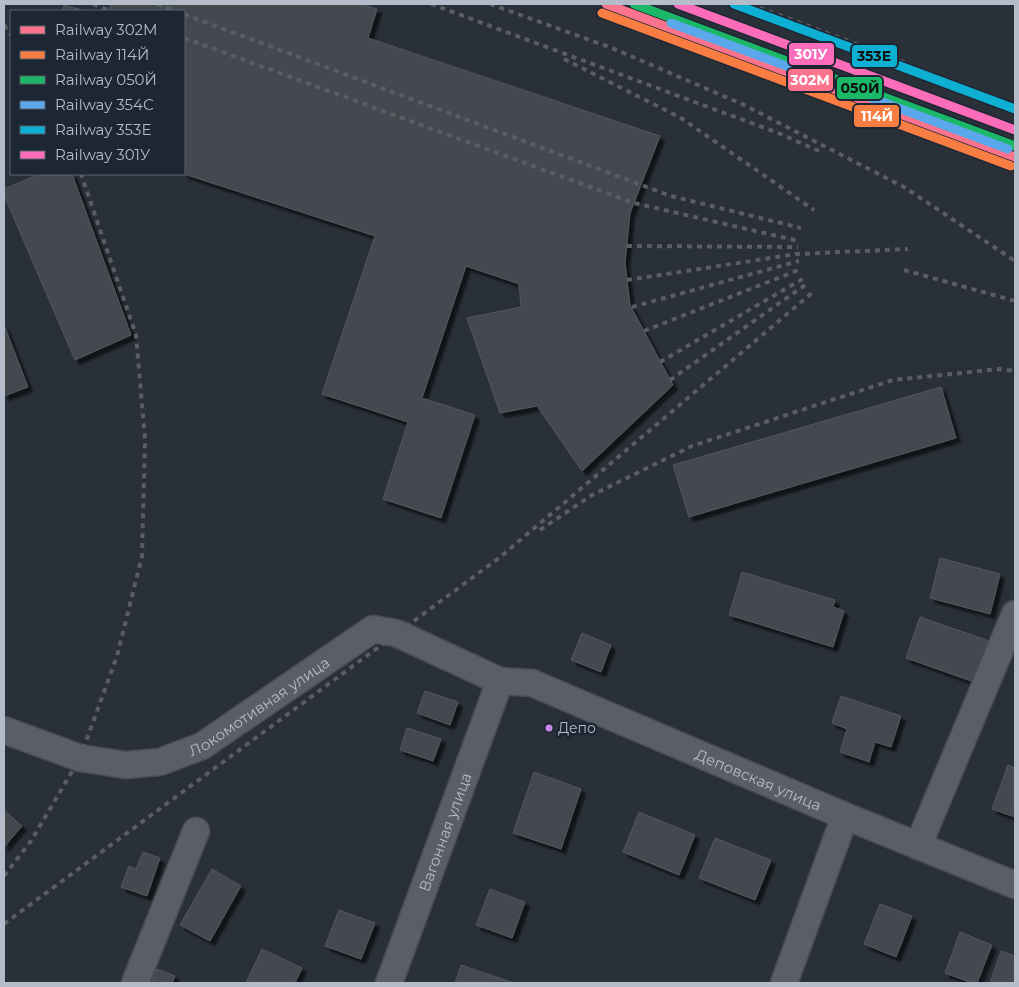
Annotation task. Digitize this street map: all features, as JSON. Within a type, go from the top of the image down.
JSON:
[{"type":"street","points":[[918,846],[1015,614]]},
{"type":"street","name":"Локомотивная улица","points":[[4,730],[80,758],[125,765],[160,762],[202,746],[373,629],[396,632],[500,681]]},
{"type":"street","name":"Деповская улица","points":[[500,681],[532,683],[845,816],[1015,885]]},
{"type":"street","name":"Вагонная улица","points":[[389,983],[500,681]]},
{"type":"street","points":[[784,983],[845,816]]},
{"type":"street","points":[[135,983],[196,831]]},
{"type":"building","points":[[111,4],[361,4],[377,9],[368,38],[660,136],[630,213],[625,263],[630,305],[673,385],[582,471],[537,406],[500,413],[467,318],[521,307],[519,284],[466,266],[422,398],[475,415],[441,518],[383,499],[408,422],[322,394],[375,236],[185,174],[185,10],[108,10]]},
{"type":"building","points":[[64,5],[82,10],[62,10]]},
{"type":"building","points":[[38,175],[72,175],[131,335],[75,360],[4,195],[4,189]]},
{"type":"building","points":[[4,325],[28,387],[4,396]]},
{"type":"building","points":[[941,387],[956,438],[689,517],[673,465]]},
{"type":"building","points":[[940,558],[1000,574],[990,614],[930,598]]},
{"type":"building","points":[[742,572],[835,600],[833,607],[844,611],[833,647],[729,615]]},
{"type":"building","points":[[920,617],[989,641],[974,682],[906,658]]},
{"type":"building","points":[[582,633],[611,645],[601,672],[571,660]]},
{"type":"building","points":[[425,691],[458,702],[450,725],[417,713]]},
{"type":"building","points":[[841,696],[901,716],[891,747],[875,742],[869,762],[840,752],[847,729],[832,723]]},
{"type":"building","points":[[407,728],[441,739],[433,761],[400,750]]},
{"type":"building","points":[[1008,765],[1015,768],[1015,817],[992,809]]},
{"type":"building","points":[[534,772],[581,789],[561,849],[513,833]]},
{"type":"building","points":[[4,810],[22,826],[4,847]]},
{"type":"building","points":[[639,812],[695,835],[679,875],[623,852]]},
{"type":"building","points":[[715,838],[771,860],[755,900],[699,878]]},
{"type":"building","points":[[143,852],[160,858],[147,896],[121,887],[129,866],[136,869]]},
{"type":"building","points":[[212,869],[241,886],[210,941],[180,925]]},
{"type":"building","points":[[490,889],[525,902],[512,938],[476,925]]},
{"type":"building","points":[[880,904],[912,916],[896,957],[864,944]]},
{"type":"building","points":[[339,910],[375,923],[361,959],[325,946]]},
{"type":"building","points":[[960,932],[992,945],[977,983],[945,973]]},
{"type":"building","points":[[262,949],[302,968],[295,983],[246,983]]},
{"type":"building","points":[[1001,951],[1015,956],[1015,983],[990,983]]},
{"type":"building","points":[[461,965],[514,983],[455,983]]},
{"type":"building","points":[[157,969],[175,976],[172,983],[151,983]]},
{"type":"railway","points":[[93,4],[108,10]]},
{"type":"railway","points":[[157,4],[174,10]]},
{"type":"railway","points":[[431,4],[778,133],[819,151]]},
{"type":"railway","points":[[490,4],[612,48],[742,104],[904,187],[1015,261]]},
{"type":"railway","points":[[750,4],[906,63]]},
{"type":"railway","points":[[185,14],[671,196],[801,228]]},
{"type":"railway","points":[[4,25],[10,34]]},
{"type":"railway","points":[[185,38],[634,203],[799,241]]},
{"type":"railway","points":[[564,59],[681,118],[814,210]]},
{"type":"railway","points":[[4,876],[31,841],[80,758],[117,656],[142,556],[145,439],[136,335],[81,175]]},
{"type":"railway","points":[[627,246],[798,247]]},
{"type":"railway","points":[[627,280],[797,254],[908,249]]},
{"type":"railway","points":[[632,307],[799,261]]},
{"type":"railway","points":[[644,331],[801,269]]},
{"type":"railway","points":[[904,270],[1015,301]]},
{"type":"railway","points":[[660,362],[804,278]]},
{"type":"railway","points":[[670,380],[808,283]]},
{"type":"railway","points":[[4,924],[499,558],[813,292]]},
{"type":"railway","points":[[540,530],[592,495],[692,446],[893,380],[1000,369],[1015,371]]},
{"type":"rail line","name":"302М","points":[[606,4],[1015,157]]},
{"type":"rail line","name":"050Й","points":[[634,4],[1015,146]]},
{"type":"rail line","name":"301У","points":[[678,4],[1015,130]]},
{"type":"rail line","name":"353Е","points":[[734,4],[1015,109]]},
{"type":"rail line","name":"114Й","points":[[602,13],[1011,166]]},
{"type":"rail line","name":"354С","points":[[671,23],[1008,149]]},
{"type":"place","name":"Депо","points":[[549,728]]}]
